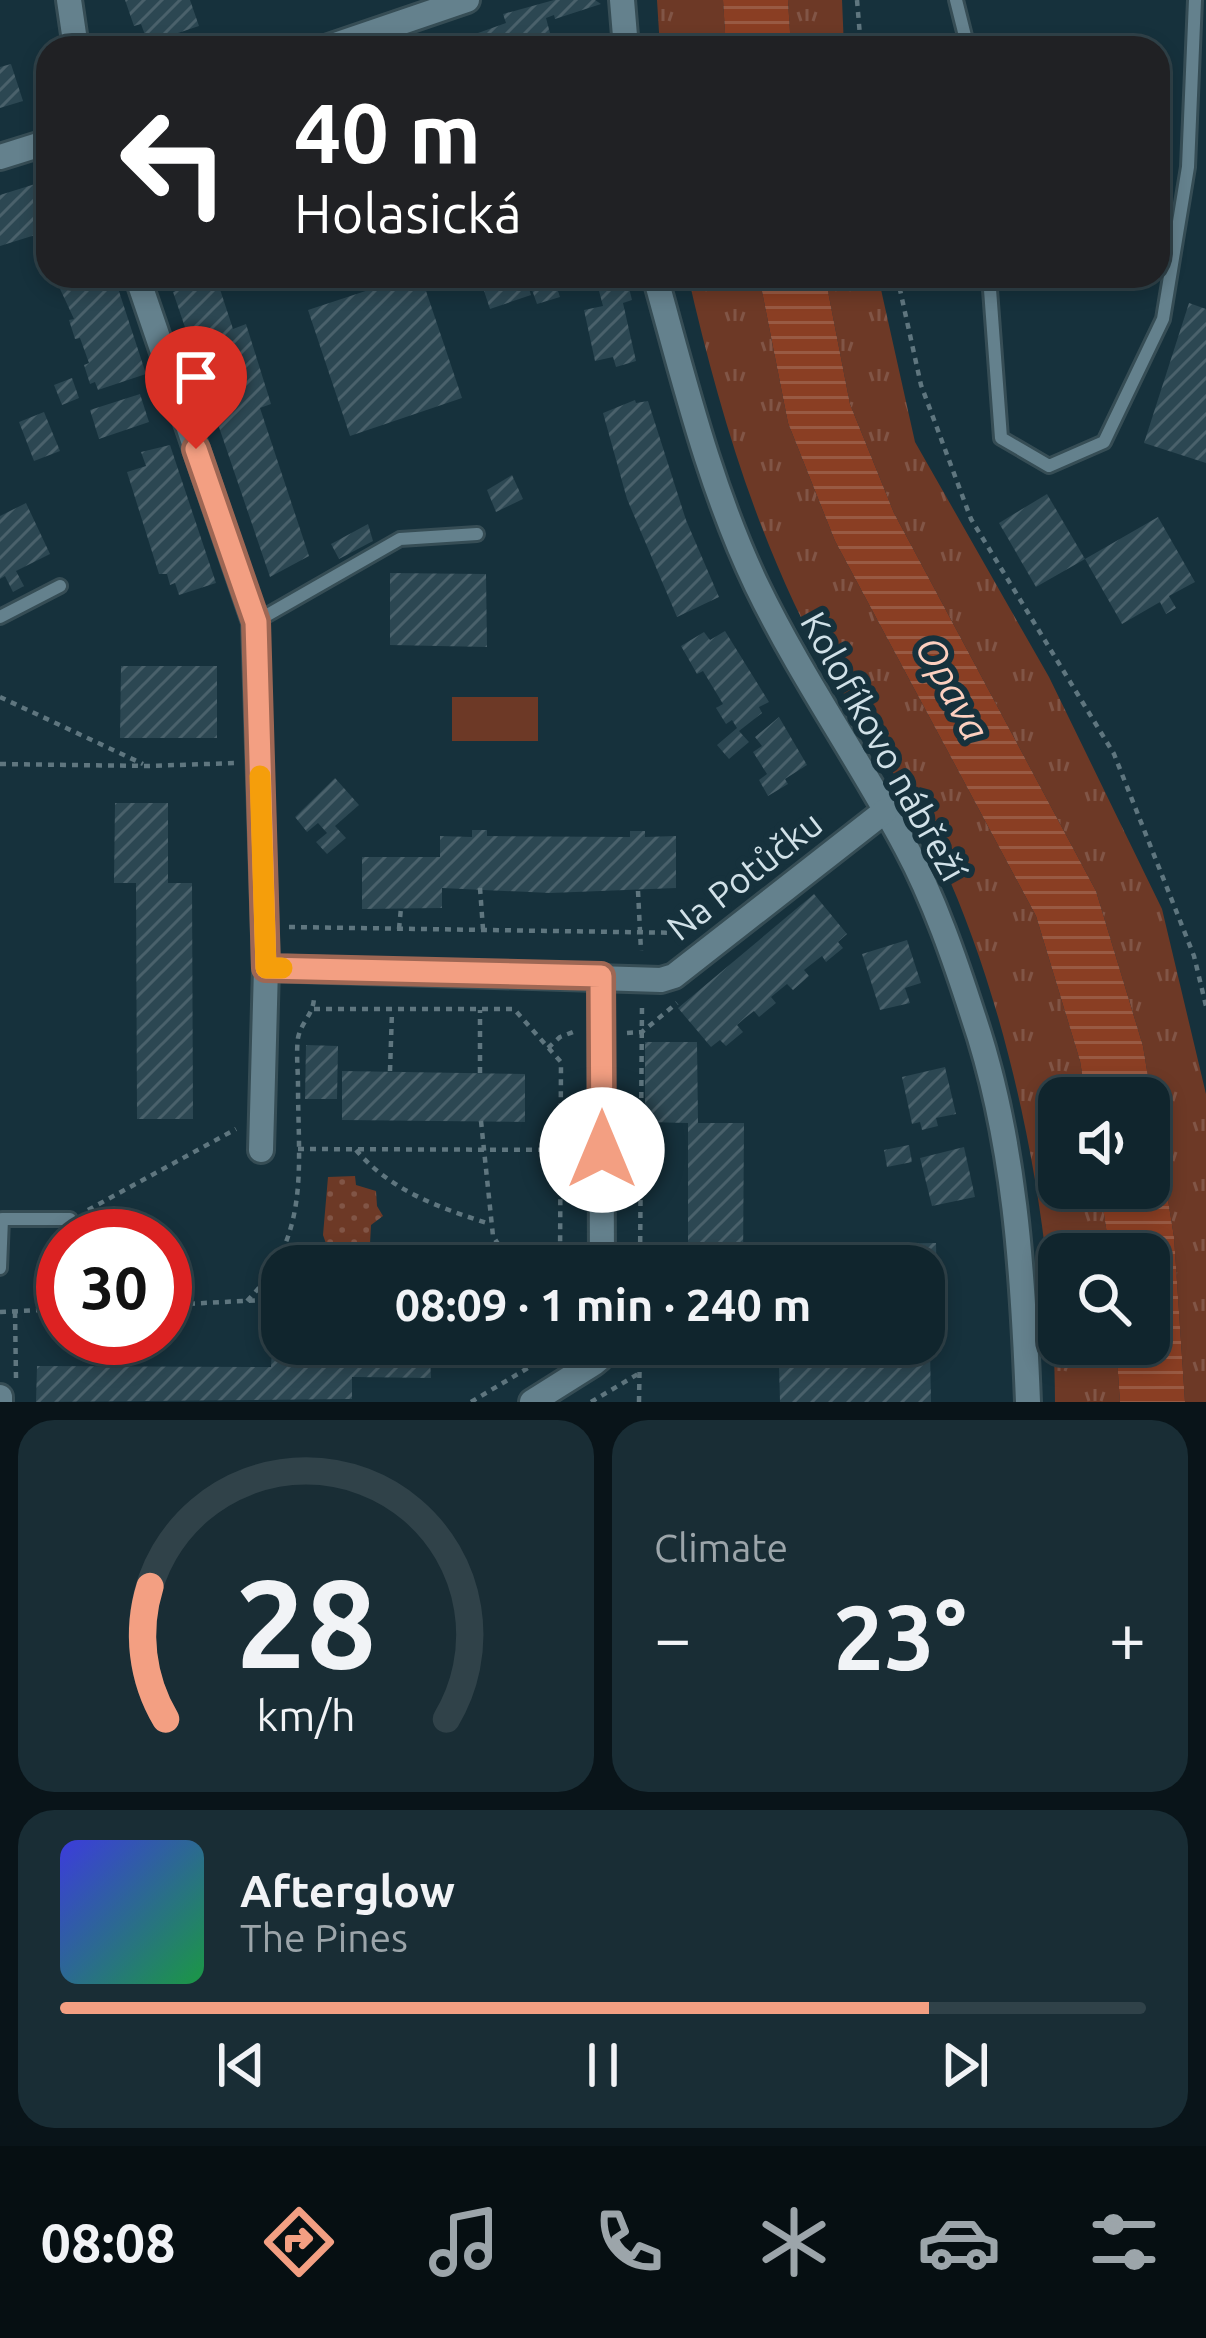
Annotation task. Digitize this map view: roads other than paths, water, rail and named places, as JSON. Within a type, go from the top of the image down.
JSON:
[{"type":"street","points":[[69,0],[74,36]]},
{"type":"street","points":[[361,36],[467,0]]},
{"type":"street","points":[[622,0],[625,36]]},
{"type":"street","points":[[0,157],[36,146]]},
{"type":"street","points":[[141,288],[256,622],[266,968],[261,1150]]},
{"type":"street","name":"Kolofíkovo nábřeží","points":[[658,288],[710,470],[756,584],[809,685],[908,850],[975,1021],[1002,1131],[1016,1232],[1028,1402]]},
{"type":"street","name":"Na Potůčku","points":[[601,976],[643,981],[674,976],[885,811]]},
{"type":"street","points":[[266,968],[601,976],[602,1245]]},
{"type":"street","points":[[532,1402],[592,1365]]},
{"type":"lane","points":[[956,0],[965,36]]},
{"type":"lane","points":[[1170,276],[1188,167],[1196,0]]},
{"type":"lane","points":[[990,288],[1001,438],[1049,466],[1104,442],[1163,319],[1168,288]]},
{"type":"lane","points":[[256,622],[400,539],[477,534]]},
{"type":"lane","points":[[0,617],[60,586]]},
{"type":"lane","points":[[0,1265],[1,1219],[36,1220]]},
{"type":"water","points":[[723,0],[788,0],[790,36],[725,36]]},
{"type":"water","name":"Opava","points":[[761,288],[827,288],[850,404],[894,513],[1096,891],[1148,1077],[1083,1077],[1036,916],[835,541],[788,423]]},
{"type":"water","points":[[1103,1209],[1169,1209],[1185,1402],[1120,1402],[1117,1365],[1170,1365],[1170,1233],[1107,1233]]}]
